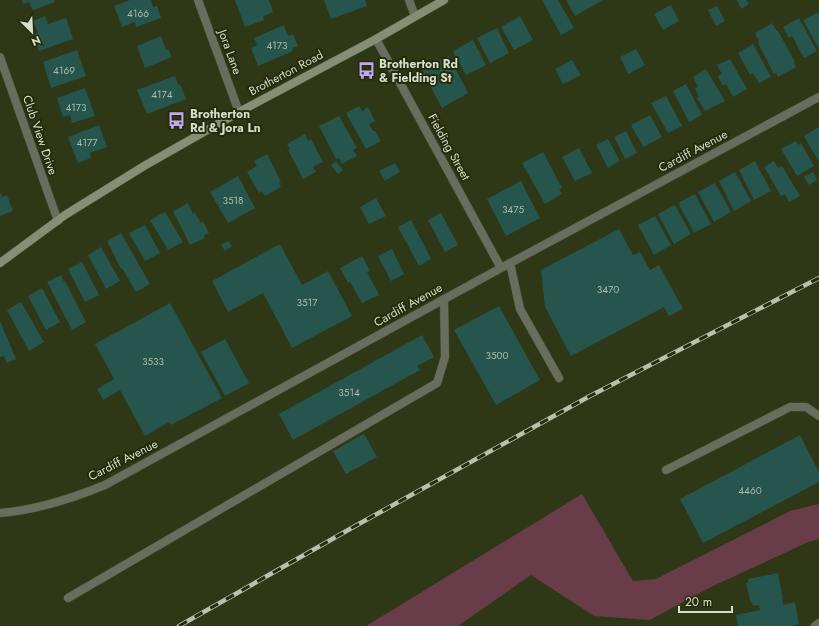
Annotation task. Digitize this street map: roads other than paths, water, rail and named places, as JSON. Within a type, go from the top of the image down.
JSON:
[{"type":"street","name":"Jora Lane","points":[[198,0],[239,112]]},
{"type":"street","points":[[409,0],[415,16]]},
{"type":"street","name":"Brotherton Road","points":[[0,262],[58,220],[144,166],[239,112],[376,39],[444,0]]},
{"type":"street","name":"Fielding Street","points":[[376,39],[502,268]]},
{"type":"street","name":"Club View Drive","points":[[0,57],[58,220]]},
{"type":"street","name":"Cardiff Avenue","points":[[0,513],[42,507],[105,485],[510,263],[819,97]]},
{"type":"street","points":[[510,263],[520,309],[559,378]]},
{"type":"street","points":[[68,598],[437,383],[445,357],[444,299]]},
{"type":"street","points":[[666,470],[790,407],[806,407],[819,416]]},
{"type":"street","points":[[815,626],[819,623]]},
{"type":"railway","points":[[179,626],[357,525],[590,396],[819,278]]},
{"type":"place","name":"Brotherton Rd & Fielding St","points":[[366,71]]},
{"type":"place","name":"Brotherton Rd & Jora Ln","points":[[177,121]]}]
